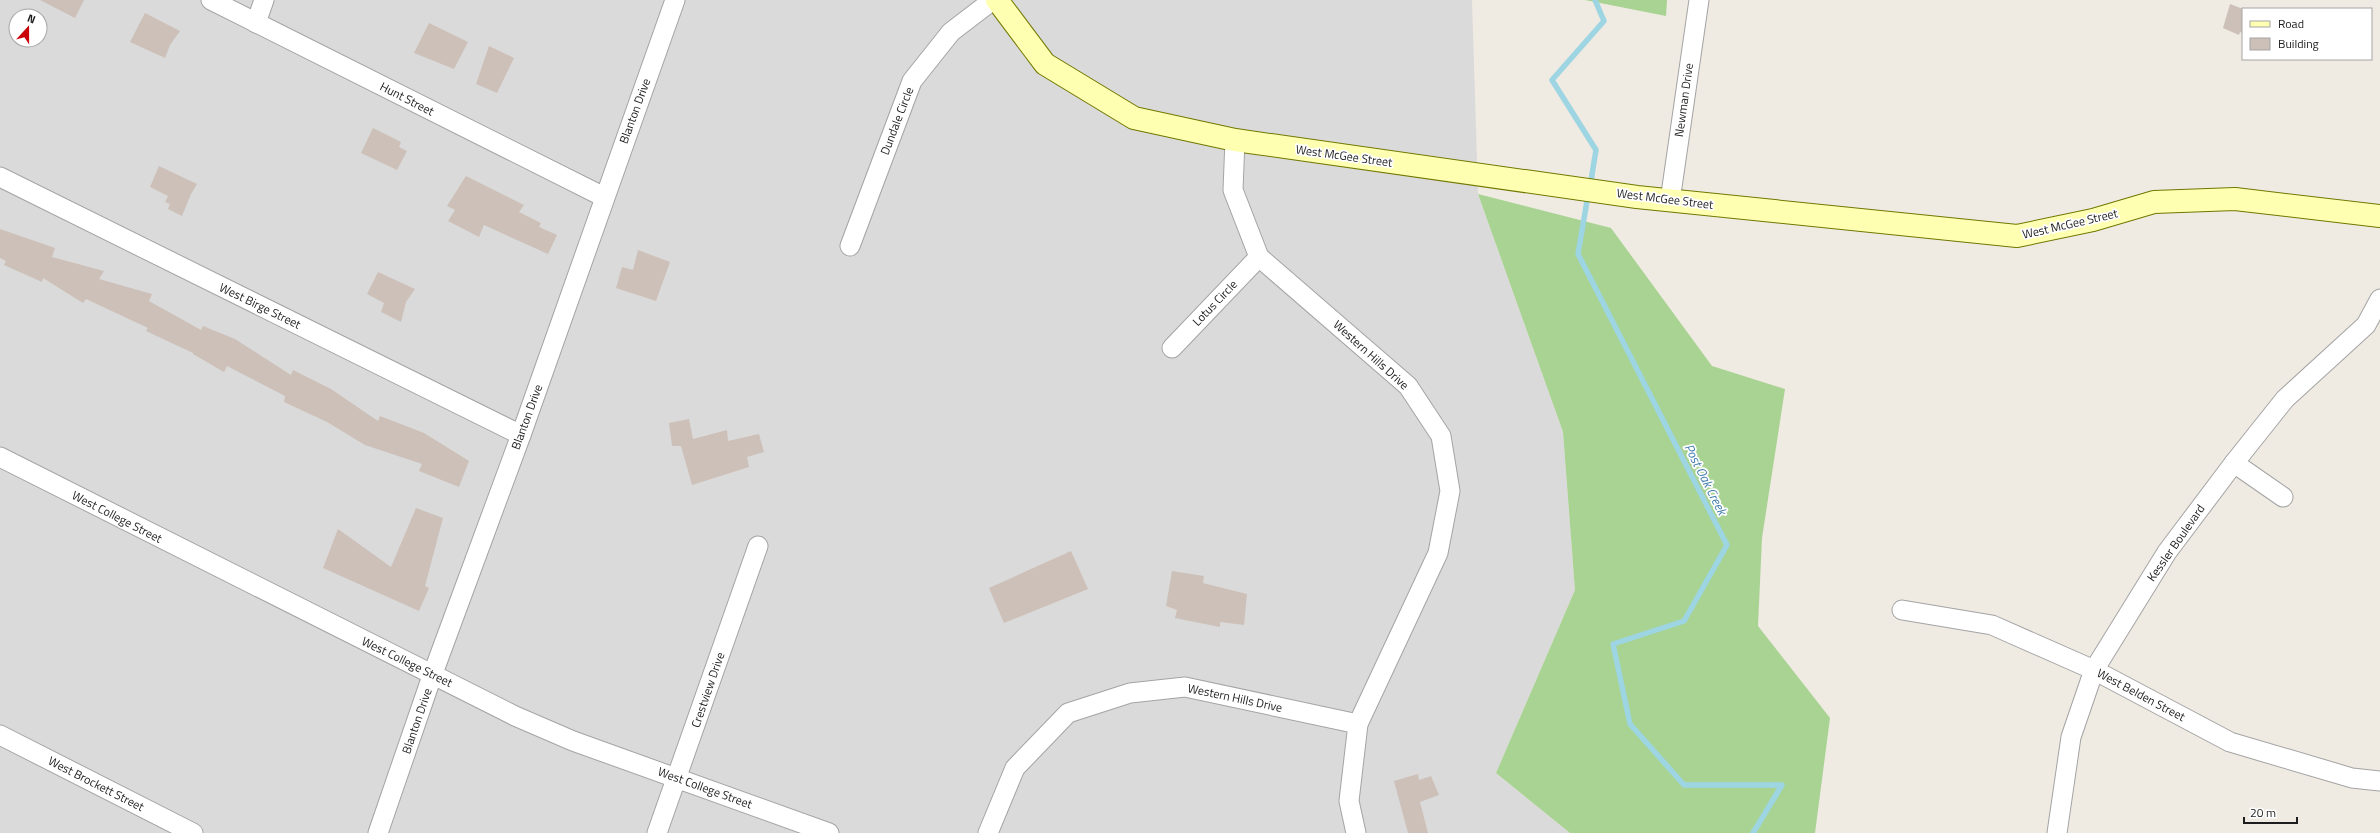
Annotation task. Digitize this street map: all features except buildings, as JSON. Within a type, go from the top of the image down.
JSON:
[{"type":"street","name":"Hunt Street","points":[[211,0],[604,197]]},
{"type":"street","points":[[256,23],[264,0]]},
{"type":"street","name":"Blanton Drive","points":[[378,833],[432,676],[521,435],[675,0]]},
{"type":"street","name":"Dundale Circle","points":[[850,246],[912,82],[951,32],[993,0]]},
{"type":"street","name":"West McGee Street","points":[[997,0],[1045,64],[1134,118],[1235,140],[1637,197],[2016,236],[2093,220],[2154,202],[2235,199],[2380,216]]},
{"type":"street","name":"Newman Drive","points":[[1670,200],[1699,0]]},
{"type":"street","name":"Western Hills Drive","points":[[1235,140],[1233,190],[1259,257],[1408,386],[1440,436],[1450,491],[1438,553],[1358,724],[1349,801],[1356,833]]},
{"type":"street","name":"West Birge Street","points":[[0,177],[521,435]]},
{"type":"street","name":"Lotus Circle","points":[[1172,348],[1259,257]]},
{"type":"street","name":"Kessler Boulevard","points":[[2057,833],[2071,737],[2094,670],[2167,552],[2234,462],[2285,399],[2366,325],[2380,299]]},
{"type":"street","name":"West College Street","points":[[0,457],[432,676],[515,716],[573,741],[829,833]]},
{"type":"street","points":[[2234,462],[2283,497]]},
{"type":"street","name":"Crestview Drive","points":[[657,833],[758,546]]},
{"type":"street","name":"West Belden Street","points":[[1902,610],[1992,625],[2094,670],[2230,742],[2352,778],[2380,781]]},
{"type":"street","name":"Western Hills Drive","points":[[988,833],[1015,768],[1068,713],[1130,693],[1185,687],[1358,724]]},
{"type":"street","name":"West Brockett Street","points":[[0,735],[193,833]]},
{"type":"shaded area","points":[[0,0],[1472,0],[1478,194],[1563,432],[1575,590],[1496,773],[1570,833],[0,833]]},
{"type":"green space","points":[[1585,0],[1667,0],[1666,16]]},
{"type":"green space","points":[[1478,194],[1611,228],[1712,366],[1785,389],[1762,538],[1758,626],[1830,718],[1815,833],[1570,833],[1496,773],[1575,590],[1563,432]]},
{"type":"waterway","name":"Post Oak Creek","points":[[1590,187],[1596,150],[1552,80],[1604,21],[1595,0]]},
{"type":"waterway","name":"Post Oak Creek","points":[[1588,195],[1578,254],[1727,545],[1684,621],[1613,644],[1630,724],[1684,785],[1782,785],[1753,833]]}]
